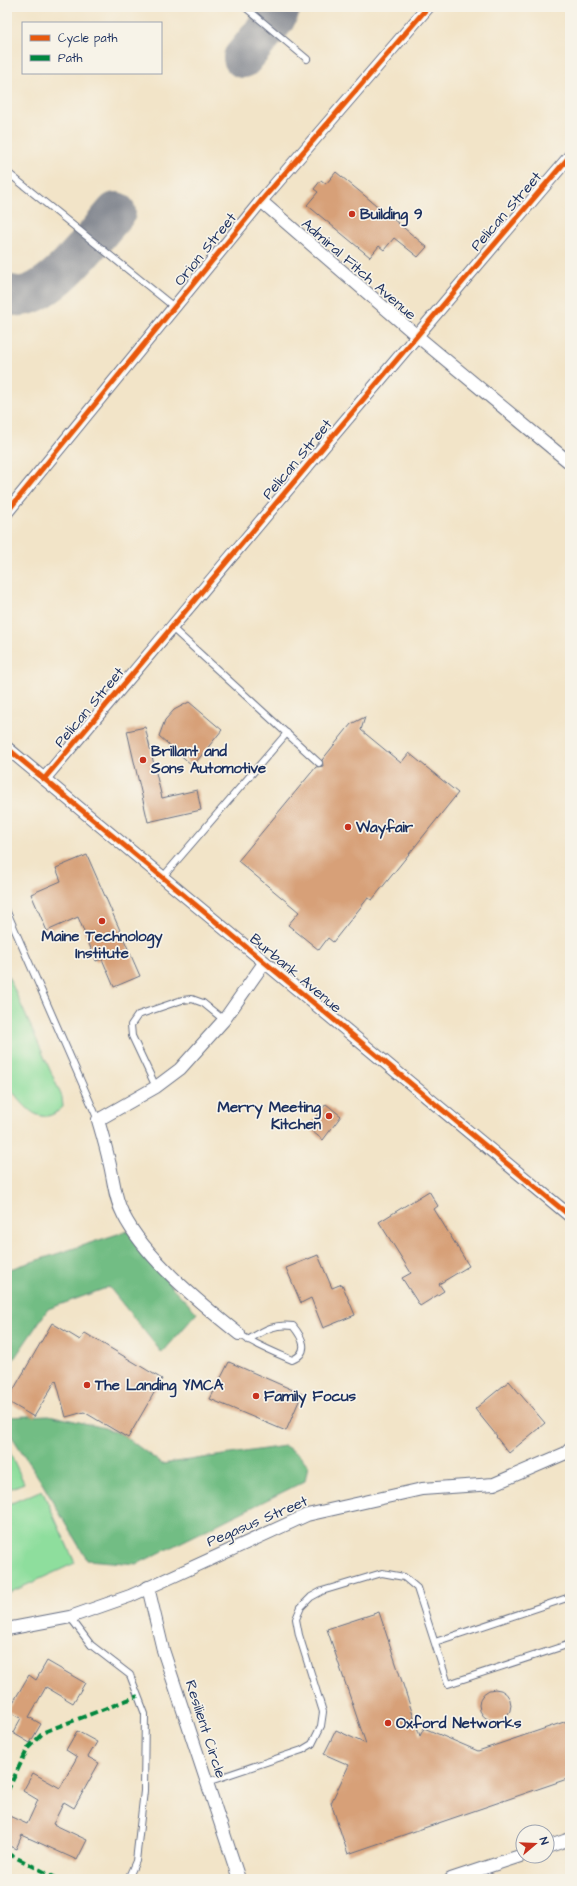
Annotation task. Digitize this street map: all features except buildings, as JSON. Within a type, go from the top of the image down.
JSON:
[{"type":"street","name":"Orion Street","points":[[7,512],[261,200],[428,7]]},
{"type":"street","name":"Pelican Street","points":[[44,779],[172,628],[416,334],[570,156]]},
{"type":"street","name":"Admiral Fitch Avenue","points":[[261,200],[416,334],[570,463]]},
{"type":"street","name":"Burbank Avenue","points":[[7,748],[570,1216]]},
{"type":"street","points":[[244,1337],[194,1298],[152,1254],[123,1215],[114,1191],[110,1162],[98,1120],[156,1088],[180,1069],[224,1020],[264,963]]},
{"type":"street","name":"Pegasus Street","points":[[7,1629],[70,1617],[130,1596],[306,1515],[422,1489],[494,1484],[566,1453],[570,1449]]},
{"type":"street","name":"Resilient Circle","points":[[148,1587],[163,1650],[239,1879]]},
{"type":"street","points":[[555,1844],[570,1839]]},
{"type":"street","points":[[451,1879],[515,1858]]},
{"type":"lane","points":[[245,7],[307,59]]},
{"type":"lane","points":[[7,172],[174,307]]},
{"type":"lane","points":[[172,628],[319,763]]},
{"type":"lane","points":[[162,878],[287,733]]},
{"type":"lane","points":[[7,912],[98,1120]]},
{"type":"lane","points":[[156,1088],[132,1036],[131,1025],[138,1015],[182,1000],[192,999],[204,1003],[224,1020]]},
{"type":"lane","points":[[282,1324],[293,1326],[300,1334],[303,1342],[302,1351],[292,1360],[257,1346],[244,1337],[272,1326],[282,1324]]},
{"type":"lane","points":[[207,1782],[302,1750],[312,1744],[322,1726],[324,1712],[299,1635],[296,1619],[300,1607],[311,1597],[322,1591],[382,1573],[404,1577],[417,1588],[448,1684],[570,1644]]},
{"type":"lane","points":[[435,1642],[570,1597]]},
{"type":"lane","points":[[70,1617],[91,1645],[130,1674],[145,1714],[144,1791],[136,1861],[128,1879]]},
{"type":"green space","points":[[7,973],[62,1097],[63,1107],[54,1114],[46,1116],[32,1112],[7,1085]]},
{"type":"green space","points":[[127,1231],[172,1287],[197,1313],[162,1353],[109,1287],[48,1309],[7,1369],[7,1270]]},
{"type":"green space","points":[[49,1415],[105,1428],[123,1435],[162,1464],[285,1446],[298,1454],[308,1465],[305,1481],[137,1564],[87,1560],[42,1483],[7,1429],[7,1417]]},
{"type":"green space","points":[[7,1446],[24,1483],[7,1490]]},
{"type":"green space","points":[[42,1490],[75,1563],[9,1593],[7,1587],[7,1505]]},
{"type":"taxiway","points":[[243,58],[275,19],[281,7]]},
{"type":"taxiway","points":[[7,294],[22,296],[47,285],[73,262],[116,212]]},
{"type":"marked path","points":[[7,1792],[28,1748],[44,1732],[138,1696]]},
{"type":"marked path","points":[[7,1853],[58,1879]]},
{"type":"cycle path","points":[[7,512],[261,201],[428,7]]},
{"type":"cycle path","points":[[44,779],[570,156]]},
{"type":"cycle path","points":[[7,748],[570,1216]]},
{"type":"place","name":"Building 9","points":[[352,214]]},
{"type":"place","name":"Brillant and Sons Automotive","points":[[143,760]]},
{"type":"place","name":"Wayfair","points":[[348,827]]},
{"type":"place","name":"Maine Technology Institute","points":[[102,921]]},
{"type":"place","name":"Merry Meeting Kitchen","points":[[329,1116]]},
{"type":"place","name":"The Landing YMCA","points":[[87,1385]]},
{"type":"place","name":"Family Focus","points":[[256,1396]]},
{"type":"place","name":"Oxford Networks","points":[[388,1723]]}]
